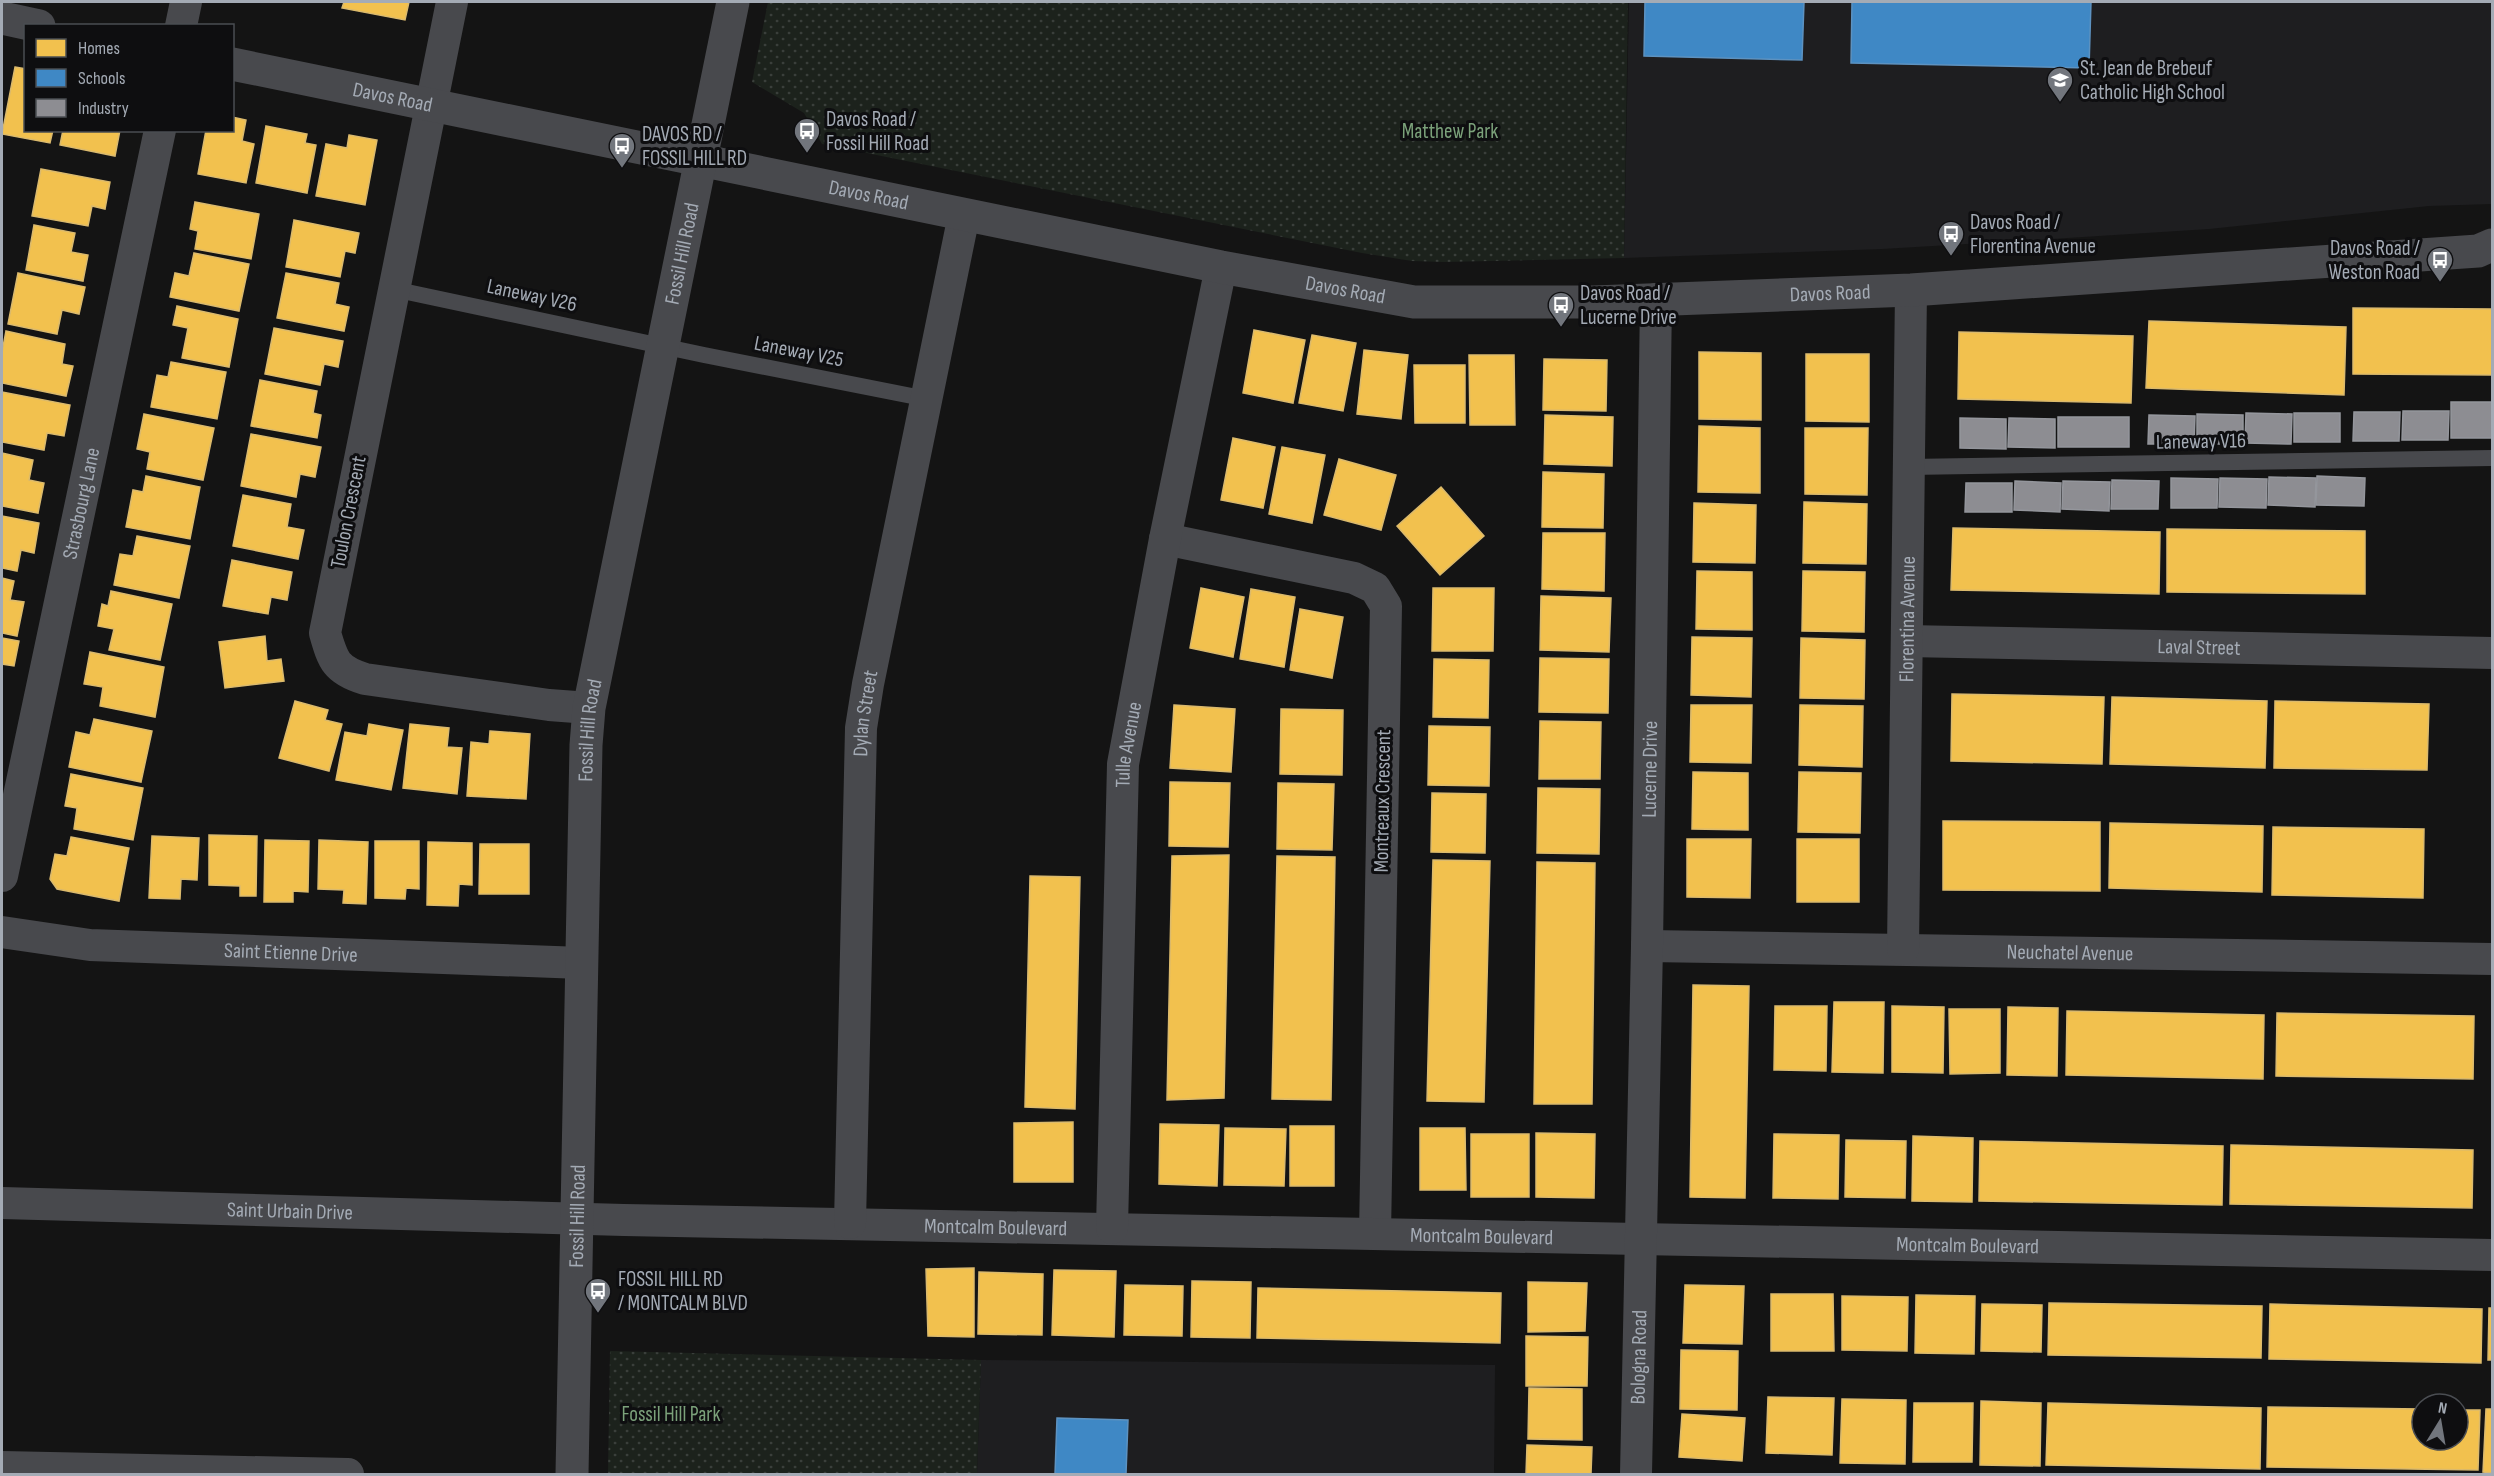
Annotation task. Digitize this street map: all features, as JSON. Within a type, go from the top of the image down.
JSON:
[{"type":"street","points":[[181,24],[186,2]]},
{"type":"street","name":"Toulon Crescent","points":[[452,2],[325,633],[332,659],[347,673],[365,679],[549,705],[589,708]]},
{"type":"street","name":"Fossil Hill Road","points":[[572,1474],[586,745],[589,708],[733,2]]},
{"type":"street","points":[[2,18],[30,24]]},
{"type":"street","name":"Davos Road","points":[[234,64],[1221,267],[1358,294],[1414,302],[1466,304],[1911,290],[2488,251]]},
{"type":"street","name":"Strasbourg Lane","points":[[2,876],[160,132]]},
{"type":"street","name":"Dylan Street","points":[[850,1223],[861,728],[964,215]]},
{"type":"street","name":"Tulle Avenue","points":[[1112,1228],[1123,764],[1165,539],[1221,267]]},
{"type":"street","name":"Florentina Avenue","points":[[1903,949],[1911,290]]},
{"type":"street","name":"Lucerne Drive","points":[[1640,1240],[1647,946],[1656,299]]},
{"type":"street","name":"Montreaux Crescent","points":[[1165,539],[1354,578],[1375,588],[1386,606],[1375,1234]]},
{"type":"street","name":"Laval Street","points":[[1907,641],[2493,653]]},
{"type":"street","name":"Saint Etienne Drive","points":[[2,932],[90,945],[582,963]]},
{"type":"street","name":"Neuchatel Avenue","points":[[1647,946],[2493,959]]},
{"type":"street","name":"Saint Urbain Drive","points":[[2,1203],[578,1219]]},
{"type":"street","name":"Montcalm Boulevard","points":[[578,1219],[2493,1255]]},
{"type":"street","name":"Bologna Road","points":[[1636,1474],[1640,1240]]},
{"type":"street","points":[[2,1467],[348,1474]]},
{"type":"lane","name":"Laneway V26","points":[[393,289],[663,346]]},
{"type":"lane","name":"Laneway V25","points":[[663,346],[927,399]]},
{"type":"lane","name":"Laneway V16","points":[[1909,467],[2493,458]]},
{"type":"shaded area","name":"St. Jean de Brebeuf Catholic High School","points":[[1629,2],[2492,2],[2492,204],[2429,206],[2209,229],[2036,240],[1882,249],[1624,258]]},
{"type":"shaded area","points":[[981,1360],[1495,1365],[1494,1474],[977,1474]]},
{"type":"green space","name":"Matthew Park","points":[[768,2],[1628,2],[1624,258],[1412,261],[1362,253],[822,144],[804,113],[752,82]]},
{"type":"green space","name":"Fossil Hill Park","points":[[610,1351],[981,1360],[977,1474],[608,1474]]},
{"type":"building: Homes","points":[[344,2],[409,2],[405,20],[342,8]]},
{"type":"building: Homes","points":[[15,67],[24,69],[24,132],[53,132],[50,143],[2,134]]},
{"type":"building: Homes","points":[[234,117],[246,120],[242,141],[254,144],[246,183],[198,174],[206,132],[234,132]]},
{"type":"building: Homes","points":[[266,126],[307,134],[305,143],[316,145],[307,193],[256,183]]},
{"type":"building: Homes","points":[[63,132],[120,132],[115,156],[60,145]]},
{"type":"building: Homes","points":[[349,135],[377,140],[365,205],[316,196],[326,144],[347,148]]},
{"type":"building: Homes","points":[[41,169],[110,182],[105,209],[92,206],[88,226],[32,216]]},
{"type":"building: Homes","points":[[195,202],[259,214],[251,259],[195,249],[198,231],[190,229]]},
{"type":"building: Homes","points":[[294,220],[359,233],[355,253],[345,251],[340,277],[286,267]]},
{"type":"building: Homes","points":[[34,225],[75,233],[71,252],[88,255],[83,281],[26,270]]},
{"type":"building: Homes","points":[[194,253],[249,264],[239,311],[170,297],[175,273],[189,276]]},
{"type":"building: Homes","points":[[18,273],[85,287],[79,314],[62,310],[57,334],[8,324]]},
{"type":"building: Homes","points":[[286,273],[339,283],[335,304],[349,307],[344,331],[277,318]]},
{"type":"building: Homes","points":[[177,306],[238,319],[229,367],[182,358],[188,328],[173,325]]},
{"type":"building: Homes","points":[[2353,308],[2492,309],[2492,375],[2353,374]]},
{"type":"building: Homes","points":[[2149,321],[2346,327],[2344,395],[2146,388]]},
{"type":"building: Homes","points":[[274,328],[343,341],[338,367],[324,364],[320,385],[265,374]]},
{"type":"building: Homes","points":[[1254,330],[1305,340],[1293,403],[1243,393]]},
{"type":"building: Homes","points":[[6,331],[65,344],[62,364],[73,366],[66,396],[2,383],[2,352]]},
{"type":"building: Homes","points":[[1959,332],[2133,336],[2131,403],[1958,399]]},
{"type":"building: Homes","points":[[1312,335],[1356,343],[1343,411],[1299,403]]},
{"type":"building: Homes","points":[[1364,350],[1408,355],[1401,419],[1357,414]]},
{"type":"building: Homes","points":[[1699,352],[1761,353],[1761,420],[1699,419]]},
{"type":"building: Homes","points":[[1806,354],[1869,354],[1869,422],[1806,421]]},
{"type":"building: Homes","points":[[1469,355],[1514,355],[1515,425],[1470,425]]},
{"type":"building: Homes","points":[[1544,359],[1607,360],[1606,411],[1543,410]]},
{"type":"building: Homes","points":[[171,362],[226,372],[217,419],[151,407],[157,375],[168,377]]},
{"type":"building: Homes","points":[[1414,365],[1465,365],[1465,423],[1415,423]]},
{"type":"building: Homes","points":[[260,380],[317,391],[313,413],[321,415],[317,438],[251,426]]},
{"type":"building: Homes","points":[[2,392],[70,405],[64,436],[47,433],[44,450],[2,442]]},
{"type":"building: Homes","points":[[144,414],[214,428],[203,480],[147,469],[150,452],[137,449]]},
{"type":"building: Homes","points":[[1545,415],[1613,417],[1612,466],[1544,464]]},
{"type":"building: Homes","points":[[1699,426],[1760,428],[1760,493],[1698,492]]},
{"type":"building: Homes","points":[[1805,428],[1868,428],[1867,495],[1805,494]]},
{"type":"building: Homes","points":[[251,434],[321,447],[315,477],[300,474],[296,497],[241,486]]},
{"type":"building: Homes","points":[[1233,438],[1275,447],[1263,508],[1221,500]]},
{"type":"building: Homes","points":[[1282,447],[1325,455],[1312,523],[1269,514]]},
{"type":"building: Homes","points":[[2,453],[33,460],[29,480],[44,483],[38,513],[2,506]]},
{"type":"building: Homes","points":[[1339,459],[1396,475],[1381,530],[1324,515]]},
{"type":"building: Homes","points":[[1543,472],[1604,474],[1603,528],[1542,527]]},
{"type":"building: Homes","points":[[146,476],[200,487],[190,539],[126,527],[133,490],[143,492]]},
{"type":"building: Homes","points":[[1441,487],[1484,536],[1440,575],[1397,526]]},
{"type":"building: Homes","points":[[243,495],[291,504],[287,527],[304,530],[298,559],[233,546]]},
{"type":"building: Homes","points":[[1804,502],[1867,504],[1866,564],[1803,563]]},
{"type":"building: Homes","points":[[1694,503],[1756,505],[1755,563],[1693,562]]},
{"type":"building: Homes","points":[[2,516],[39,523],[34,553],[21,550],[17,571],[2,568]]},
{"type":"building: Homes","points":[[1953,528],[2160,532],[2159,594],[1951,590]]},
{"type":"building: Homes","points":[[2167,529],[2365,531],[2365,594],[2167,592]]},
{"type":"building: Homes","points":[[1543,533],[1605,533],[1604,591],[1542,589]]},
{"type":"building: Homes","points":[[137,536],[190,546],[179,598],[114,585],[120,554],[133,556]]},
{"type":"building: Homes","points":[[232,560],[292,572],[287,600],[271,597],[268,614],[223,606]]},
{"type":"building: Homes","points":[[1697,571],[1752,572],[1752,630],[1696,629]]},
{"type":"building: Homes","points":[[1803,571],[1865,572],[1864,632],[1802,631]]},
{"type":"building: Homes","points":[[2,578],[14,581],[10,600],[24,602],[17,636],[2,633]]},
{"type":"building: Homes","points":[[1201,588],[1244,597],[1233,657],[1190,648]]},
{"type":"building: Homes","points":[[1433,588],[1494,588],[1493,651],[1432,651]]},
{"type":"building: Homes","points":[[1251,589],[1295,597],[1284,667],[1240,659]]},
{"type":"building: Homes","points":[[111,591],[172,604],[160,660],[109,650],[114,629],[98,626],[102,604],[108,606]]},
{"type":"building: Homes","points":[[1541,596],[1611,598],[1609,652],[1540,650]]},
{"type":"building: Homes","points":[[1300,609],[1343,617],[1332,678],[1290,670]]},
{"type":"building: Homes","points":[[265,636],[267,661],[281,659],[284,681],[225,688],[219,642]]},
{"type":"building: Homes","points":[[1692,637],[1752,638],[1751,697],[1691,695]]},
{"type":"building: Homes","points":[[2,638],[19,641],[14,666],[2,664]]},
{"type":"building: Homes","points":[[1801,638],[1865,640],[1864,699],[1800,698]]},
{"type":"building: Homes","points":[[90,652],[164,667],[155,717],[100,706],[103,687],[84,684]]},
{"type":"building: Homes","points":[[1540,658],[1609,659],[1608,713],[1539,712]]},
{"type":"building: Homes","points":[[1434,659],[1489,660],[1488,718],[1433,717]]},
{"type":"building: Homes","points":[[1952,694],[2104,697],[2102,764],[1951,761]]},
{"type":"building: Homes","points":[[2112,697],[2267,701],[2265,768],[2110,764]]},
{"type":"building: Homes","points":[[295,701],[328,710],[325,720],[342,724],[329,771],[279,758]]},
{"type":"building: Homes","points":[[2275,701],[2429,704],[2427,770],[2274,768]]},
{"type":"building: Homes","points":[[1174,705],[1235,709],[1231,772],[1170,768]]},
{"type":"building: Homes","points":[[1691,705],[1752,705],[1751,763],[1690,762]]},
{"type":"building: Homes","points":[[1800,705],[1863,706],[1862,767],[1799,765]]},
{"type":"building: Homes","points":[[1281,709],[1343,710],[1342,775],[1280,774]]},
{"type":"building: Homes","points":[[94,719],[152,731],[141,782],[69,767],[76,732],[90,735]]},
{"type":"building: Homes","points":[[1540,721],[1601,722],[1600,779],[1539,779]]},
{"type":"building: Homes","points":[[369,724],[403,730],[391,790],[336,780],[345,732],[367,736]]},
{"type":"building: Homes","points":[[410,724],[449,728],[447,747],[462,748],[457,794],[403,788]]},
{"type":"building: Homes","points":[[1429,726],[1490,727],[1489,786],[1428,785]]},
{"type":"building: Homes","points":[[490,731],[530,734],[526,799],[467,796],[471,742],[489,744]]},
{"type":"building: Homes","points":[[1693,772],[1748,773],[1748,830],[1692,829]]},
{"type":"building: Homes","points":[[1799,772],[1861,773],[1860,833],[1798,832]]},
{"type":"building: Homes","points":[[71,774],[143,788],[133,840],[74,829],[77,808],[65,806]]},
{"type":"building: Homes","points":[[1170,782],[1230,783],[1228,847],[1169,846]]},
{"type":"building: Homes","points":[[1278,783],[1334,784],[1332,850],[1277,849]]},
{"type":"building: Homes","points":[[1538,788],[1600,789],[1599,854],[1537,853]]},
{"type":"building: Homes","points":[[1432,793],[1486,794],[1485,853],[1431,852]]},
{"type":"building: Homes","points":[[1943,821],[2100,822],[2100,891],[1943,890]]},
{"type":"building: Homes","points":[[2110,823],[2263,826],[2262,892],[2109,888]]},
{"type":"building: Homes","points":[[2273,827],[2424,829],[2423,898],[2272,895]]},
{"type":"building: Homes","points":[[209,835],[257,836],[256,896],[240,896],[240,886],[209,885]]},
{"type":"building: Homes","points":[[152,836],[199,838],[197,880],[181,879],[180,899],[149,898]]},
{"type":"building: Homes","points":[[71,837],[129,848],[119,901],[57,889],[50,879],[55,854],[67,856]]},
{"type":"building: Homes","points":[[1687,839],[1751,839],[1750,898],[1687,897]]},
{"type":"building: Homes","points":[[1797,839],[1859,839],[1859,902],[1797,902]]},
{"type":"building: Homes","points":[[265,840],[309,841],[308,892],[293,891],[293,902],[264,902]]},
{"type":"building: Homes","points":[[319,840],[368,842],[366,904],[343,903],[344,890],[318,889]]},
{"type":"building: Homes","points":[[375,841],[419,841],[419,889],[406,888],[405,899],[375,898]]},
{"type":"building: Homes","points":[[428,842],[472,843],[472,885],[459,884],[458,906],[427,905]]},
{"type":"building: Homes","points":[[480,844],[529,844],[529,894],[479,894]]},
{"type":"building: Homes","points":[[1229,855],[1224,1098],[1167,1100],[1172,856]]},
{"type":"building: Homes","points":[[1277,856],[1335,857],[1331,1100],[1272,1099]]},
{"type":"building: Homes","points":[[1433,860],[1490,861],[1484,1102],[1427,1101]]},
{"type":"building: Homes","points":[[1537,862],[1595,863],[1592,1104],[1534,1104]]},
{"type":"building: Homes","points":[[1030,876],[1080,877],[1075,1109],[1025,1107]]},
{"type":"building: Homes","points":[[1693,985],[1749,986],[1745,1198],[1690,1197]]},
{"type":"building: Homes","points":[[1834,1002],[1884,1002],[1883,1073],[1832,1072]]},
{"type":"building: Homes","points":[[1775,1006],[1827,1006],[1826,1071],[1774,1070]]},
{"type":"building: Homes","points":[[1892,1006],[1944,1007],[1943,1073],[1892,1072]]},
{"type":"building: Homes","points":[[2008,1007],[2058,1008],[2057,1076],[2007,1075]]},
{"type":"building: Homes","points":[[1949,1009],[2000,1009],[2000,1073],[1950,1074]]},
{"type":"building: Homes","points":[[2067,1011],[2264,1015],[2263,1079],[2066,1075]]},
{"type":"building: Homes","points":[[2277,1013],[2474,1016],[2473,1079],[2276,1076]]},
{"type":"building: Homes","points":[[1073,1122],[1073,1182],[1014,1182],[1014,1123]]},
{"type":"building: Homes","points":[[1160,1124],[1219,1125],[1217,1186],[1159,1184]]},
{"type":"building: Homes","points":[[1290,1126],[1334,1126],[1334,1186],[1290,1186]]},
{"type":"building: Homes","points":[[1225,1128],[1286,1129],[1284,1186],[1224,1185]]},
{"type":"building: Homes","points":[[1420,1128],[1465,1128],[1466,1190],[1420,1190]]},
{"type":"building: Homes","points":[[1536,1133],[1595,1134],[1594,1198],[1536,1197]]},
{"type":"building: Homes","points":[[1471,1134],[1529,1134],[1529,1197],[1471,1197]]},
{"type":"building: Homes","points":[[1774,1134],[1839,1135],[1838,1199],[1773,1198]]},
{"type":"building: Homes","points":[[1913,1136],[1973,1138],[1972,1202],[1912,1201]]},
{"type":"building: Homes","points":[[1846,1140],[1906,1141],[1905,1198],[1845,1197]]},
{"type":"building: Homes","points":[[1980,1141],[2223,1146],[2222,1205],[1979,1201]]},
{"type":"building: Homes","points":[[2231,1145],[2473,1150],[2472,1208],[2230,1204]]},
{"type":"building: Homes","points":[[974,1268],[974,1337],[928,1336],[926,1269]]},
{"type":"building: Homes","points":[[1054,1270],[1116,1271],[1114,1337],[1052,1335]]},
{"type":"building: Homes","points":[[979,1272],[1043,1274],[1042,1335],[978,1334]]},
{"type":"building: Homes","points":[[1192,1281],[1251,1282],[1250,1338],[1191,1337]]},
{"type":"building: Homes","points":[[1528,1282],[1587,1283],[1585,1331],[1528,1332]]},
{"type":"building: Homes","points":[[1125,1285],[1183,1286],[1182,1336],[1124,1335]]},
{"type":"building: Homes","points":[[1685,1285],[1744,1286],[1742,1344],[1683,1343]]},
{"type":"building: Homes","points":[[1258,1288],[1501,1293],[1500,1343],[1257,1338]]},
{"type":"building: Homes","points":[[1771,1294],[1833,1294],[1834,1351],[1771,1351]]},
{"type":"building: Homes","points":[[1916,1295],[1975,1296],[1974,1354],[1915,1353]]},
{"type":"building: Homes","points":[[1842,1296],[1908,1297],[1907,1351],[1842,1350]]},
{"type":"building: Homes","points":[[2049,1303],[2262,1306],[2261,1358],[2048,1355]]},
{"type":"building: Homes","points":[[1982,1304],[2042,1305],[2041,1352],[1981,1351]]},
{"type":"building: Homes","points":[[2270,1304],[2482,1309],[2481,1363],[2269,1359]]},
{"type":"building: Homes","points":[[2489,1308],[2492,1308],[2492,1360],[2488,1360]]},
{"type":"building: Homes","points":[[1526,1336],[1588,1337],[1587,1386],[1526,1386]]},
{"type":"building: Homes","points":[[1681,1350],[1738,1351],[1737,1410],[1680,1409]]},
{"type":"building: Homes","points":[[1529,1388],[1582,1389],[1582,1440],[1528,1439]]},
{"type":"building: Homes","points":[[1768,1397],[1834,1398],[1832,1455],[1766,1453]]},
{"type":"building: Homes","points":[[1842,1399],[1906,1400],[1905,1464],[1840,1463]]},
{"type":"building: Homes","points":[[1981,1401],[2041,1403],[2040,1466],[1980,1465]]},
{"type":"building: Homes","points":[[1914,1403],[1973,1403],[1972,1462],[1913,1462]]},
{"type":"building: Homes","points":[[2048,1403],[2261,1408],[2260,1469],[2046,1465]]},
{"type":"building: Homes","points":[[2268,1407],[2410,1409],[2410,1452],[2470,1452],[2470,1410],[2480,1410],[2478,1470],[2267,1467]]},
{"type":"building: Homes","points":[[2486,1409],[2492,1409],[2492,1473],[2483,1472]]},
{"type":"building: Homes","points":[[1682,1414],[1745,1418],[1742,1461],[1679,1457]]},
{"type":"building: Homes","points":[[1527,1445],[1592,1447],[1591,1474],[1526,1474]]},
{"type":"building: Schools","points":[[1645,2],[1804,2],[1802,60],[1644,56]]},
{"type":"building: Schools","points":[[1852,2],[2091,2],[2089,68],[1851,63]]},
{"type":"building: Schools","points":[[1057,1418],[1128,1420],[1126,1474],[1055,1474]]},
{"type":"building: Industry","points":[[2451,402],[2492,402],[2492,438],[2451,438]]},
{"type":"building: Industry","points":[[2403,411],[2449,411],[2448,440],[2402,440]]},
{"type":"building: Industry","points":[[2354,412],[2400,412],[2399,441],[2353,441]]},
{"type":"building: Industry","points":[[2246,413],[2292,414],[2291,444],[2245,443]]},
{"type":"building: Industry","points":[[2294,413],[2340,413],[2340,442],[2294,442]]},
{"type":"building: Industry","points":[[2197,414],[2243,415],[2243,444],[2197,444]]},
{"type":"building: Industry","points":[[2149,415],[2195,416],[2194,444],[2148,444]]},
{"type":"building: Industry","points":[[2058,417],[2129,417],[2129,447],[2058,447]]},
{"type":"building: Industry","points":[[1960,418],[2006,419],[2006,449],[1960,448]]},
{"type":"building: Industry","points":[[2009,418],[2055,419],[2055,448],[2008,447]]},
{"type":"building: Industry","points":[[2317,476],[2365,478],[2364,506],[2316,505]]},
{"type":"building: Industry","points":[[2269,477],[2316,478],[2315,507],[2268,505]]},
{"type":"building: Industry","points":[[2171,478],[2218,479],[2217,508],[2171,508]]},
{"type":"building: Industry","points":[[2220,478],[2267,479],[2266,508],[2219,507]]},
{"type":"building: Industry","points":[[2112,480],[2159,481],[2158,509],[2111,509]]},
{"type":"building: Industry","points":[[2015,481],[2061,483],[2060,512],[2014,510]]},
{"type":"building: Industry","points":[[2063,481],[2110,482],[2109,511],[2062,509]]},
{"type":"building: Industry","points":[[1966,483],[2012,483],[2012,512],[1965,512]]},
{"type":"place","name":"St. Jean de Brebeuf Catholic High School","points":[[2060,103]]},
{"type":"place","name":"Davos Road / Fossil Hill Road","points":[[807,154]]},
{"type":"place","name":"DAVOS RD / FOSSIL HILL RD","points":[[622,169]]},
{"type":"place","name":"Davos Road / Florentina Avenue","points":[[1951,257]]},
{"type":"place","name":"Davos Road / Weston Road","points":[[2440,283]]},
{"type":"place","name":"Davos Road / Lucerne Drive","points":[[1561,328]]},
{"type":"place","name":"FOSSIL HILL RD / MONTCALM BLVD","points":[[598,1314]]}]
